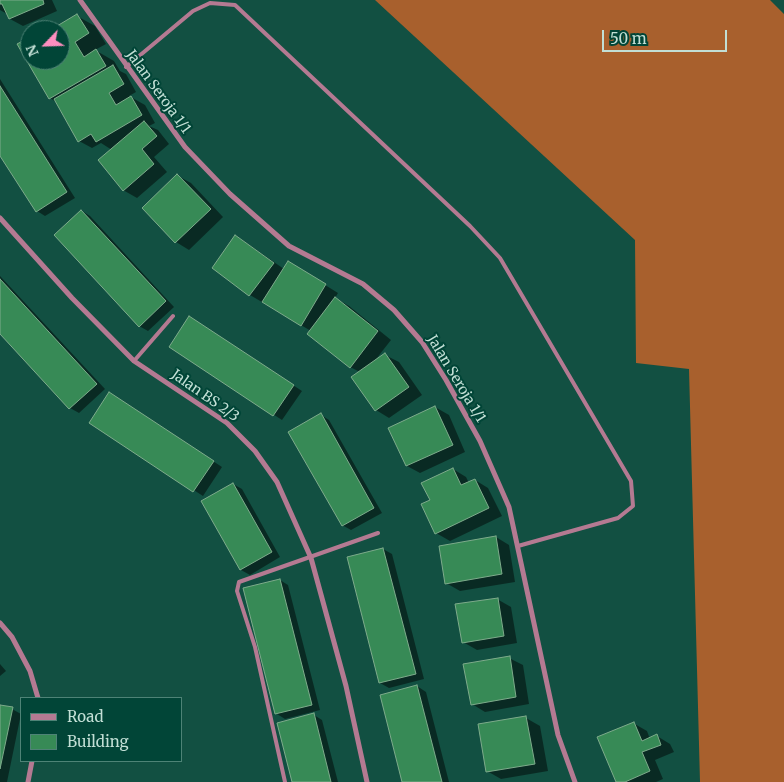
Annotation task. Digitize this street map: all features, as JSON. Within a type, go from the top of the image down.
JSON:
[{"type":"street","name":"Jalan Seroja 1/1","points":[[80,0],[185,148],[230,194],[288,246],[363,284],[394,310],[422,342],[480,441],[509,507],[558,735],[575,782]]},
{"type":"street","name":"Jalan BS 2/3","points":[[0,218],[72,298],[134,361],[227,423],[255,451],[277,482],[311,558],[346,686],[367,782]]},
{"type":"street","points":[[0,623],[12,636],[30,671],[38,697]]},
{"type":"street","points":[[28,782],[32,762]]},
{"type":"lane","points":[[126,67],[193,11],[210,2],[235,6],[470,226],[500,258],[631,481],[632,506],[618,518],[518,546]]},
{"type":"lane","points":[[134,361],[173,316]]},
{"type":"lane","points":[[285,782],[255,647],[237,591],[239,582],[378,533]]},
{"type":"shaded area","points":[[375,0],[770,0],[784,14],[784,782],[700,782],[689,369],[636,363],[635,240]]},
{"type":"building","points":[[0,0],[43,0],[44,4],[9,19],[2,4],[0,4]]},
{"type":"building","points":[[77,14],[89,33],[75,42],[84,57],[96,49],[106,66],[49,99],[32,70],[70,70],[70,20],[67,20]]},
{"type":"building","points":[[113,65],[124,84],[109,93],[116,105],[131,96],[142,115],[96,142],[91,134],[78,142],[54,99]]},
{"type":"building","points":[[0,86],[67,192],[36,212],[0,156]]},
{"type":"building","points":[[144,121],[157,136],[142,149],[154,164],[123,191],[98,160]]},
{"type":"building","points":[[177,174],[211,209],[175,243],[142,208]]},
{"type":"building","points":[[81,210],[166,301],[139,327],[54,235]]},
{"type":"building","points":[[235,235],[274,263],[249,296],[212,268]]},
{"type":"building","points":[[288,261],[326,284],[301,326],[262,302]]},
{"type":"building","points":[[0,279],[97,384],[69,409],[0,334]]},
{"type":"building","points":[[335,297],[378,331],[350,368],[307,334]]},
{"type":"building","points":[[189,316],[294,385],[273,416],[169,347]]},
{"type":"building","points":[[385,353],[409,387],[375,411],[351,377]]},
{"type":"building","points":[[109,392],[214,461],[193,492],[89,423]]},
{"type":"building","points":[[435,406],[453,445],[406,466],[388,428]]},
{"type":"building","points":[[321,413],[374,508],[342,526],[288,432]]},
{"type":"building","points":[[453,468],[461,485],[475,479],[489,508],[435,534],[421,504],[430,500],[421,483]]},
{"type":"building","points":[[233,483],[272,552],[240,570],[201,501]]},
{"type":"building","points":[[496,536],[502,574],[445,584],[439,546]]},
{"type":"building","points":[[383,548],[416,674],[379,683],[347,557]]},
{"type":"building","points":[[280,579],[312,705],[275,714],[243,588]]},
{"type":"building","points":[[498,598],[504,636],[462,643],[455,604]]},
{"type":"building","points":[[510,656],[516,697],[471,705],[463,664]]},
{"type":"building","points":[[417,685],[442,782],[402,782],[380,695]]},
{"type":"building","points":[[0,705],[13,707],[0,769]]},
{"type":"building","points":[[314,713],[331,782],[292,782],[277,723]]},
{"type":"building","points":[[526,716],[535,764],[486,772],[478,724]]},
{"type":"building","points":[[634,722],[642,741],[657,734],[661,745],[642,752],[650,771],[625,782],[616,782],[597,737]]}]
